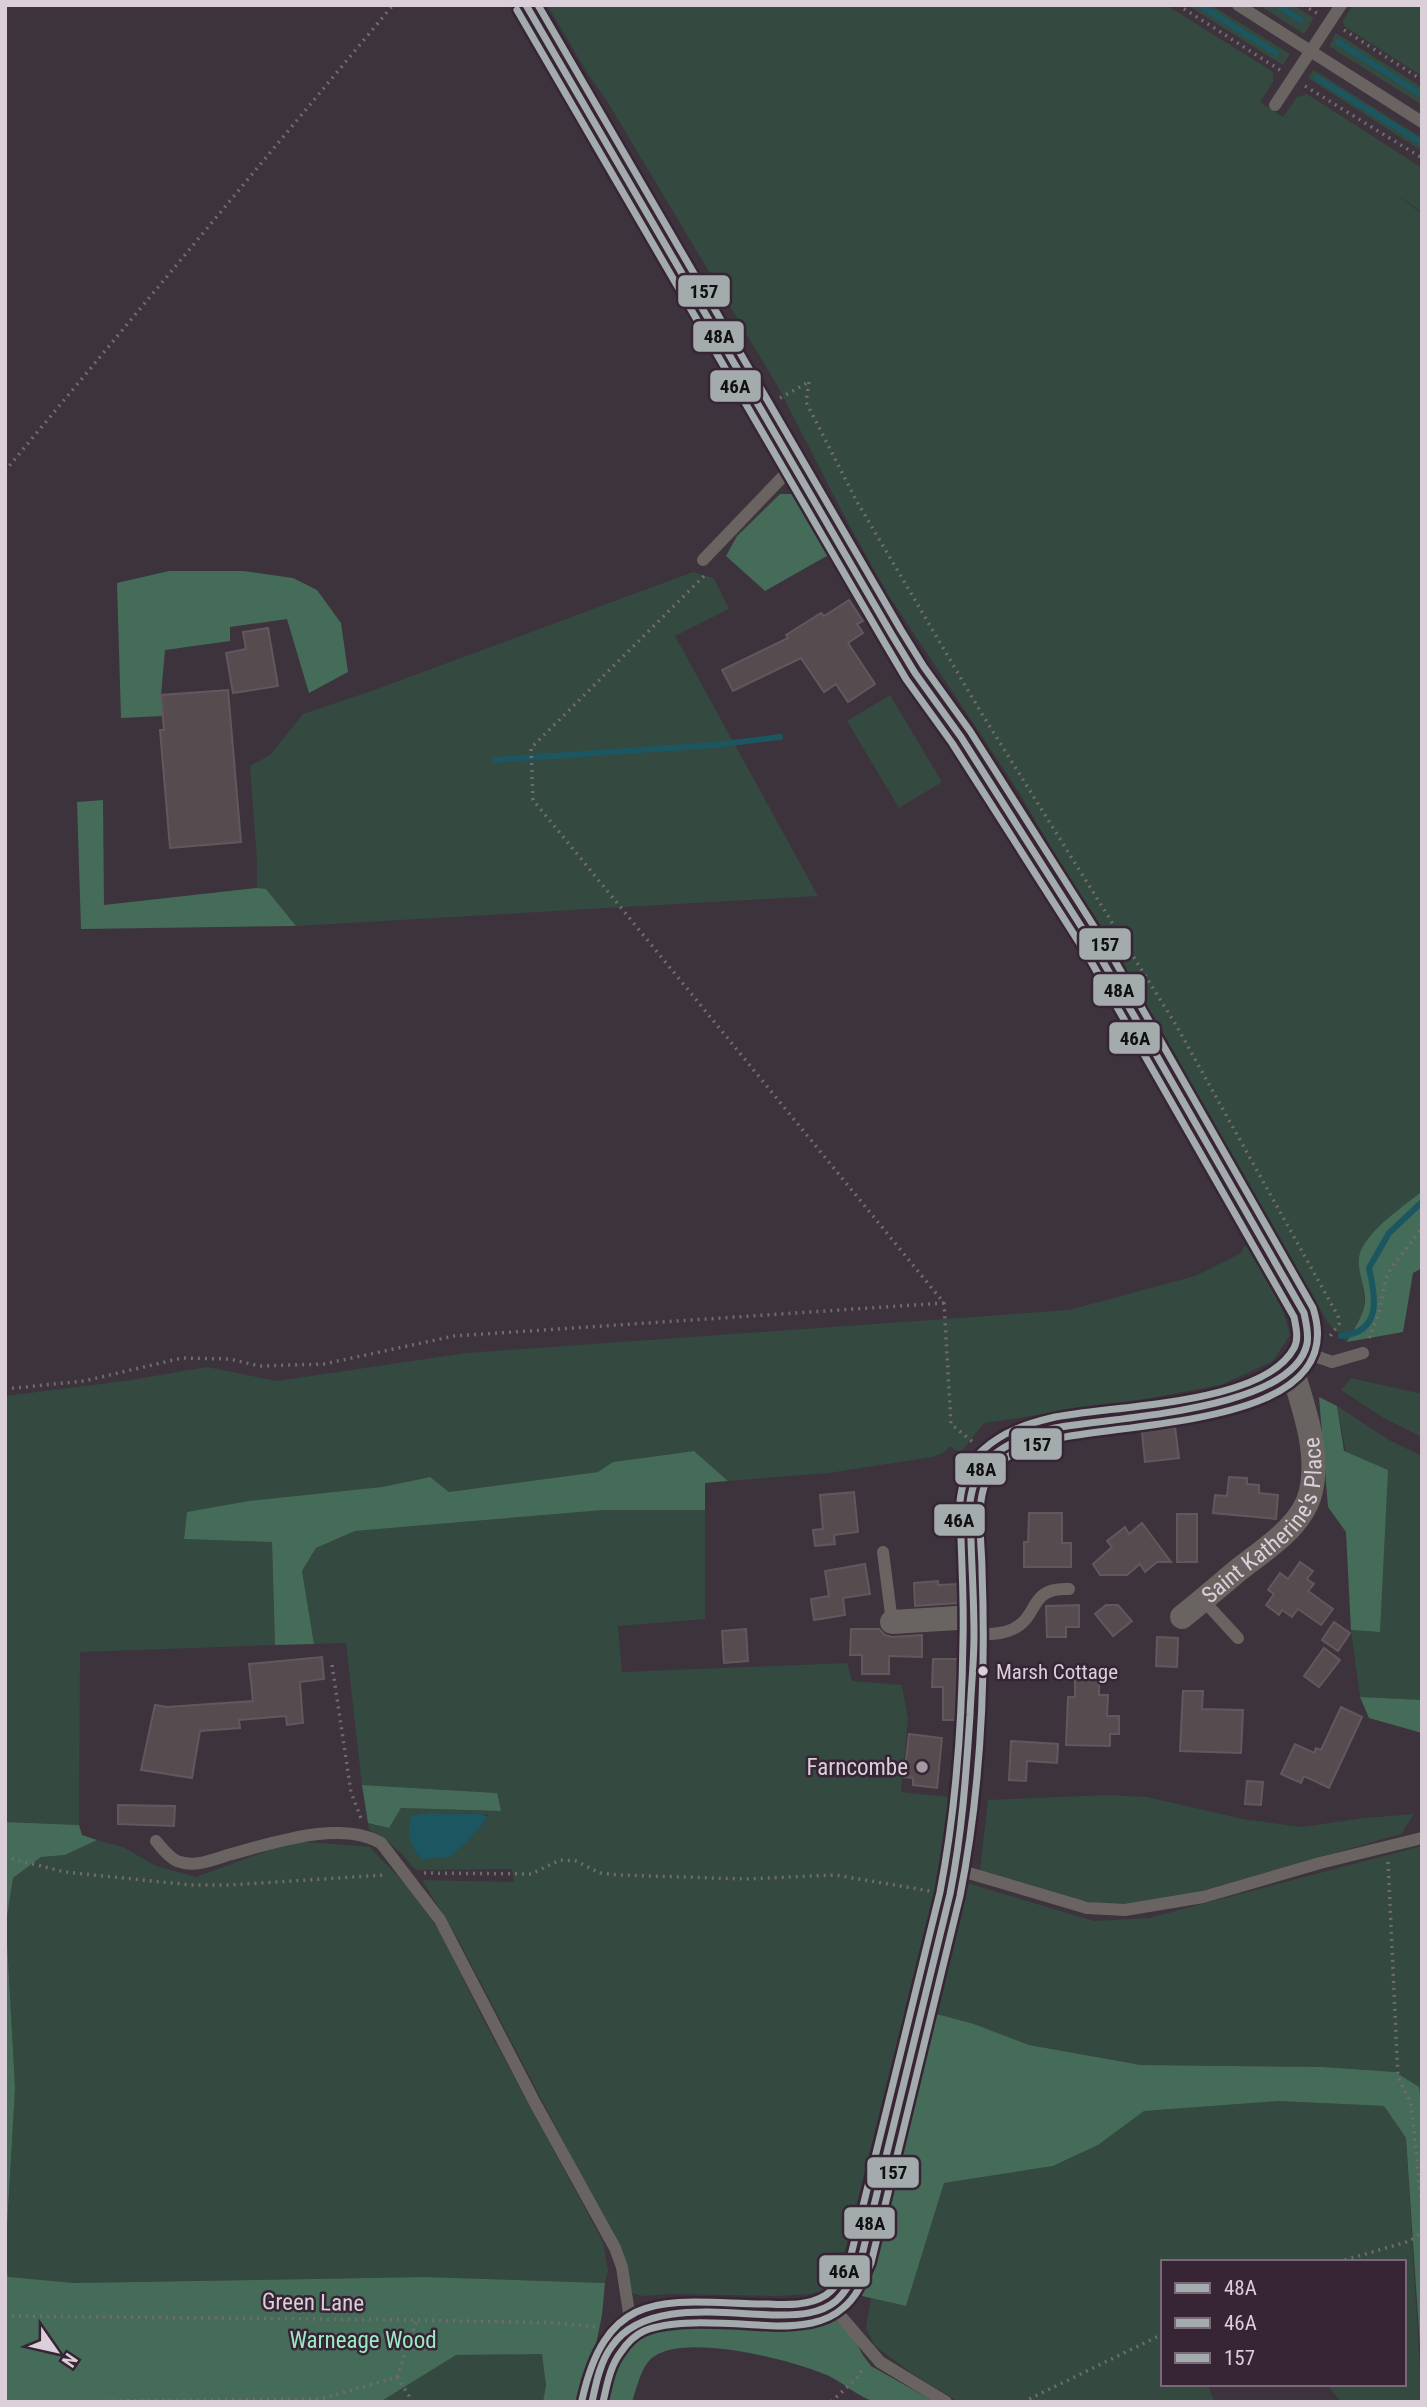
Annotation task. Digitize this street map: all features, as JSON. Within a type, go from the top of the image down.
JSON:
[{"type":"street","name":"Saint Katherine's Place","points":[[526,5],[915,673],[961,737],[1105,964],[1304,1313],[1307,1326],[1301,1355],[1312,1455],[1312,1488],[1307,1504],[1289,1528],[1182,1617]]},
{"type":"street","points":[[592,2402],[606,2356],[625,2331],[650,2318],[664,2316],[804,2314],[831,2305],[850,2284],[864,2252],[955,1869],[966,1783],[974,1625],[971,1503],[980,1470],[990,1457],[1010,1443],[1033,1433],[1169,1413],[1250,1394],[1269,1385],[1301,1355]]},
{"type":"street","points":[[892,1622],[974,1625]]},
{"type":"lane","points":[[1238,5],[1422,122]]},
{"type":"lane","points":[[1275,105],[1341,5]]},
{"type":"lane","points":[[704,560],[794,465]]},
{"type":"lane","points":[[1301,1355],[1332,1362],[1363,1353]]},
{"type":"lane","points":[[883,1552],[892,1622]]},
{"type":"lane","points":[[974,1625],[998,1633],[1011,1630],[1024,1620],[1051,1589],[1069,1589]]},
{"type":"lane","points":[[1203,1601],[1238,1638]]},
{"type":"lane","points":[[156,1841],[177,1862],[195,1864],[285,1839],[349,1834],[369,1836],[381,1843],[440,1920],[535,2103],[615,2248],[622,2267],[625,2331]]},
{"type":"lane","points":[[955,1869],[1077,1905],[1125,1910],[1203,1897],[1422,1838]]},
{"type":"lane","points":[[831,2305],[880,2362],[946,2402]]},
{"type":"path","points":[[5,471],[393,5]]},
{"type":"path","points":[[1303,5],[1422,80]]},
{"type":"path","points":[[762,408],[809,382],[806,402],[856,500],[1016,769],[1176,1025],[1338,1316],[1339,1324],[1328,1339],[1301,1355]]},
{"type":"path","points":[[704,560],[706,574],[531,748],[533,800],[944,1303],[951,1424],[990,1457]]},
{"type":"path","points":[[1363,1353],[1379,1313],[1386,1278],[1422,1228]]},
{"type":"path","points":[[5,1389],[84,1381],[182,1358],[229,1359],[260,1366],[324,1364],[454,1336],[944,1303]]},
{"type":"path","points":[[332,1665],[351,1792],[369,1836]]},
{"type":"path","points":[[1387,1846],[1398,2077],[1411,2103],[1422,2210]]},
{"type":"path","points":[[5,1857],[65,1872],[191,1885],[332,1880],[437,1872],[531,1874],[560,1860],[576,1861],[600,1873],[618,1875],[746,1879],[835,1875],[950,1894]]},
{"type":"path","points":[[1345,2260],[1410,2241],[1422,2232]]},
{"type":"path","name":"Green Lane","points":[[5,2316],[557,2323],[625,2331]]},
{"type":"path","points":[[397,2377],[416,2320]]},
{"type":"path","points":[[1023,2402],[1161,2335]]},
{"type":"path","points":[[831,2402],[858,2377],[871,2353]]},
{"type":"path","points":[[8,2402],[321,2399],[397,2377]]},
{"type":"path","points":[[397,2377],[413,2402]]},
{"type":"green space","points":[[547,5],[1166,5],[1273,72],[1273,82],[1260,102],[1283,117],[1297,97],[1307,94],[1422,168],[1422,212],[1395,194],[1422,214],[1422,1191],[1375,1232],[1359,1263],[1365,1300],[1361,1317],[1347,1342],[1328,1323],[1018,791],[889,596],[777,385]]},
{"type":"green space","points":[[1187,5],[1211,5],[1290,54],[1283,65]]},
{"type":"green space","points":[[1259,5],[1293,5],[1314,18],[1304,34]]},
{"type":"green space","points":[[1353,5],[1422,5],[1422,76],[1344,26],[1343,20]]},
{"type":"green space","points":[[1336,33],[1422,87],[1422,105],[1329,46]]},
{"type":"green space","points":[[1314,70],[1422,138],[1422,151],[1308,78]]},
{"type":"green space","points":[[780,494],[794,494],[832,553],[765,591],[726,556],[737,536]]},
{"type":"green space","points":[[169,571],[243,571],[293,578],[317,590],[341,623],[348,672],[309,693],[287,619],[230,627],[230,641],[165,650],[161,695],[163,716],[121,718],[117,583]]},
{"type":"green space","points":[[693,572],[714,578],[729,609],[675,636],[818,896],[296,926],[266,890],[257,888],[250,766],[270,755],[303,714]]},
{"type":"green space","points":[[890,695],[942,782],[899,808],[847,721]]},
{"type":"green space","points":[[103,800],[104,905],[257,888],[266,889],[296,926],[81,929],[77,802]]},
{"type":"green space","points":[[1422,1191],[1422,1268],[1413,1273],[1403,1332],[1347,1342],[1365,1302],[1359,1268],[1362,1248],[1381,1224]]},
{"type":"green space","points":[[1248,1239],[1284,1313],[1290,1335],[1273,1361],[1221,1385],[984,1423],[960,1453],[950,1446],[933,1457],[829,1473],[728,1481],[694,1451],[613,1462],[598,1472],[449,1492],[429,1477],[383,1487],[187,1512],[184,1539],[272,1542],[275,1645],[80,1652],[79,1825],[5,1822],[5,1396],[125,1381],[207,1367],[277,1381],[466,1353],[1069,1310],[1195,1276],[1241,1253]]},
{"type":"green space","points":[[1351,1378],[1422,1394],[1422,1437],[1382,1417],[1341,1390]]},
{"type":"green space","points":[[1319,1397],[1337,1406],[1344,1451],[1388,1470],[1380,1632],[1351,1630],[1346,1532],[1328,1507]]},
{"type":"green space","points":[[1337,1406],[1389,1440],[1422,1456],[1422,1700],[1360,1697],[1351,1630],[1380,1632]]},
{"type":"green space","points":[[694,1451],[728,1481],[705,1483],[705,1510],[604,1510],[355,1531],[316,1548],[302,1571],[314,1644],[275,1645],[272,1542],[184,1539],[187,1512],[249,1501],[382,1487],[430,1477],[449,1492],[598,1472],[613,1462]]},
{"type":"green space","points":[[604,1510],[705,1510],[705,1619],[618,1626],[622,1672],[847,1663],[852,1681],[902,1685],[908,1719],[901,1792],[957,1798],[842,2264],[834,2281],[825,2289],[812,2294],[777,2296],[641,2296],[632,2293],[623,2256],[459,1941],[422,1880],[514,1882],[512,1869],[416,1870],[389,1843],[369,1830],[368,1823],[389,1828],[401,1808],[500,1811],[497,1793],[362,1785],[346,1643],[314,1644],[302,1571],[316,1548],[355,1531]],"holes":[[[429,1813],[481,1814],[489,1817],[468,1841],[450,1856],[432,1857]]]},
{"type":"green space","points":[[1360,1697],[1422,1700],[1422,1733],[1369,1718]]},
{"type":"green space","points":[[362,1785],[497,1793],[501,1811],[401,1808],[389,1828],[368,1823]]},
{"type":"green space","points":[[1109,1795],[1147,1797],[1243,1819],[1302,1827],[1414,1814],[1401,1834],[1190,1894],[1142,1904],[1105,1904],[1079,1900],[980,1871],[988,1800]]},
{"type":"green space","points":[[5,1822],[79,1825],[82,1835],[97,1840],[65,1855],[41,1857],[13,1878],[6,1923],[15,2088],[5,2263]]},
{"type":"green space","points":[[97,1840],[123,1847],[156,1866],[196,1877],[294,1841],[370,1847],[407,1886],[440,1932],[484,2021],[603,2242],[608,2271],[605,2283],[424,2277],[74,2283],[8,2278],[5,2263],[15,2088],[6,1923],[13,1878],[41,1857],[65,1855]]},
{"type":"green space","points":[[1422,1846],[1422,2105],[1395,2072],[1323,2067],[1141,2065],[1029,2045],[974,2024],[933,2013],[967,1883],[1094,1921],[1149,1918]]},
{"type":"green space","points":[[933,2013],[974,2024],[1029,2045],[1141,2065],[1323,2067],[1395,2072],[1419,2087],[1422,2104],[1422,2376],[1406,2138],[1384,2106],[1279,2101],[1144,2111],[1098,2145],[1053,2166],[944,2183],[906,2306],[862,2296]]},
{"type":"green space","points":[[1279,2101],[1384,2106],[1406,2138],[1422,2402],[1341,2402],[1328,2386],[1406,2386],[1406,2260],[1161,2260],[1161,2386],[1208,2386],[1215,2402],[959,2402],[911,2373],[874,2345],[866,2328],[871,2298],[906,2306],[944,2183],[1053,2166],[1098,2145],[1143,2111]]},
{"type":"green space","name":"Warneage Wood","points":[[5,2263],[8,2277],[74,2283],[424,2277],[605,2283],[602,2315],[584,2402],[543,2402],[546,2385],[542,2354],[456,2355],[380,2402],[5,2402]]},
{"type":"green space","points":[[832,2317],[854,2337],[871,2366],[935,2402],[876,2402],[829,2376],[790,2363],[736,2351],[683,2348],[662,2352],[648,2362],[638,2381],[632,2402],[602,2402],[620,2356],[635,2340],[658,2327]]},
{"type":"green space","points":[[456,2354],[543,2354],[546,2385],[543,2402],[380,2402]]},
{"type":"water","points":[[429,1813],[481,1814],[489,1817],[450,1857],[421,1859],[410,1839],[411,1816]]},
{"type":"building","points":[[849,600],[863,621],[857,624],[863,633],[848,643],[875,684],[848,702],[836,684],[824,692],[801,658],[733,691],[722,670],[788,638],[786,635],[821,613],[824,616]]},
{"type":"building","points":[[268,628],[278,686],[233,693],[226,653],[246,649],[243,632]]},
{"type":"building","points":[[228,690],[241,842],[170,848],[160,730],[164,730],[161,695]]},
{"type":"building","points":[[1175,1427],[1179,1458],[1145,1462],[1142,1432]]},
{"type":"building","points":[[1229,1477],[1247,1478],[1247,1484],[1259,1485],[1259,1493],[1278,1495],[1276,1519],[1213,1513],[1215,1495],[1227,1496]]},
{"type":"building","points":[[854,1492],[858,1532],[834,1535],[835,1544],[815,1546],[813,1530],[823,1529],[820,1495]]},
{"type":"building","points":[[1029,1513],[1062,1513],[1062,1543],[1071,1543],[1071,1567],[1024,1567],[1024,1542],[1028,1542]]},
{"type":"building","points":[[1177,1514],[1197,1514],[1197,1562],[1177,1562]]},
{"type":"building","points":[[1142,1523],[1171,1562],[1157,1562],[1145,1572],[1140,1564],[1127,1575],[1100,1575],[1093,1564],[1112,1547],[1107,1541],[1125,1527],[1129,1534]]},
{"type":"building","points":[[1300,1562],[1313,1571],[1307,1579],[1314,1584],[1308,1591],[1333,1609],[1321,1625],[1298,1609],[1292,1617],[1282,1610],[1279,1615],[1266,1605],[1274,1594],[1268,1590],[1280,1573],[1288,1579]]},
{"type":"building","points":[[865,1564],[870,1594],[843,1598],[845,1615],[814,1620],[811,1599],[829,1596],[825,1571]]},
{"type":"building","points":[[938,1581],[938,1585],[958,1584],[958,1603],[915,1606],[914,1583]]},
{"type":"building","points":[[1079,1605],[1079,1627],[1066,1627],[1066,1637],[1047,1637],[1046,1606]]},
{"type":"building","points":[[1106,1605],[1118,1605],[1132,1621],[1113,1636],[1095,1614]]},
{"type":"building","points":[[1334,1622],[1350,1633],[1338,1651],[1322,1640]]},
{"type":"building","points":[[746,1629],[748,1661],[724,1663],[722,1631]]},
{"type":"building","points":[[851,1629],[879,1629],[892,1637],[922,1635],[922,1657],[889,1656],[889,1674],[862,1674],[862,1655],[850,1655]]},
{"type":"building","points":[[1157,1637],[1178,1638],[1177,1667],[1156,1666]]},
{"type":"building","points":[[1324,1648],[1340,1660],[1319,1687],[1304,1676]]},
{"type":"building","points":[[322,1657],[324,1679],[300,1682],[303,1723],[287,1725],[286,1716],[239,1720],[240,1728],[200,1731],[192,1778],[141,1770],[155,1705],[167,1707],[253,1701],[249,1664]]},
{"type":"building","points":[[933,1659],[958,1659],[955,1720],[943,1720],[943,1687],[932,1687]]},
{"type":"building","points":[[1075,1677],[1099,1677],[1099,1695],[1108,1695],[1107,1716],[1119,1716],[1119,1734],[1110,1734],[1110,1746],[1066,1745],[1068,1697],[1075,1697]]},
{"type":"building","points":[[1183,1691],[1203,1691],[1202,1709],[1243,1710],[1241,1753],[1180,1751]]},
{"type":"building","points":[[1341,1707],[1362,1717],[1329,1788],[1304,1776],[1301,1783],[1281,1774],[1295,1744],[1314,1753],[1316,1748],[1321,1750]]},
{"type":"building","points":[[909,1734],[942,1738],[937,1788],[913,1785],[913,1778],[904,1777]]},
{"type":"building","points":[[1011,1741],[1058,1744],[1057,1763],[1027,1761],[1026,1781],[1009,1780]]},
{"type":"building","points":[[1247,1781],[1263,1782],[1261,1805],[1245,1804]]},
{"type":"building","points":[[118,1805],[175,1806],[174,1826],[118,1824]]},
{"type":"waterway","points":[[1200,5],[1276,53]]},
{"type":"waterway","points":[[1277,5],[1301,20]]},
{"type":"waterway","points":[[1338,42],[1422,95]]},
{"type":"waterway","points":[[1317,78],[1422,143]]},
{"type":"waterway","points":[[495,760],[715,745],[780,737]]},
{"type":"waterway","points":[[1341,1336],[1364,1328],[1370,1321],[1374,1302],[1369,1268],[1389,1233],[1422,1202]]},
{"type":"transit line","name":"48A","points":[[526,5],[892,635],[915,673],[961,737],[1098,953],[1304,1313],[1308,1336],[1307,1344],[1294,1367],[1269,1384],[1235,1398],[1155,1415],[1038,1432],[1006,1446],[983,1465],[974,1483],[970,1502],[974,1655],[961,1827],[950,1894],[859,2265],[840,2297],[816,2311],[787,2315],[689,2312],[645,2321],[627,2331],[608,2352],[599,2373],[592,2402]]},
{"type":"transit line","name":"157","points":[[538,5],[901,630],[970,731],[1107,947],[1313,1308],[1315,1350],[1295,1380],[1258,1401],[1210,1415],[1059,1438],[1019,1450],[990,1474],[981,1499],[980,1513],[982,1693],[977,1775],[967,1856],[960,1896],[871,2263],[860,2287],[848,2304],[820,2321],[786,2326],[673,2324],[641,2333],[634,2337],[617,2357],[603,2402]]},
{"type":"transit line","name":"46A","points":[[517,10],[906,679],[952,743],[1089,958],[1294,1317],[1297,1333],[1294,1348],[1277,1367],[1251,1382],[1183,1400],[1042,1420],[1015,1429],[999,1438],[974,1460],[965,1480],[959,1506],[963,1614],[961,1702],[946,1861],[851,2255],[831,2291],[819,2299],[805,2303],[673,2303],[648,2307],[627,2318],[608,2335],[593,2362],[582,2400]]},
{"type":"place","name":"Marsh Cottage","points":[[983,1671]]},
{"type":"place","name":"Farncombe","points":[[922,1767]]}]
